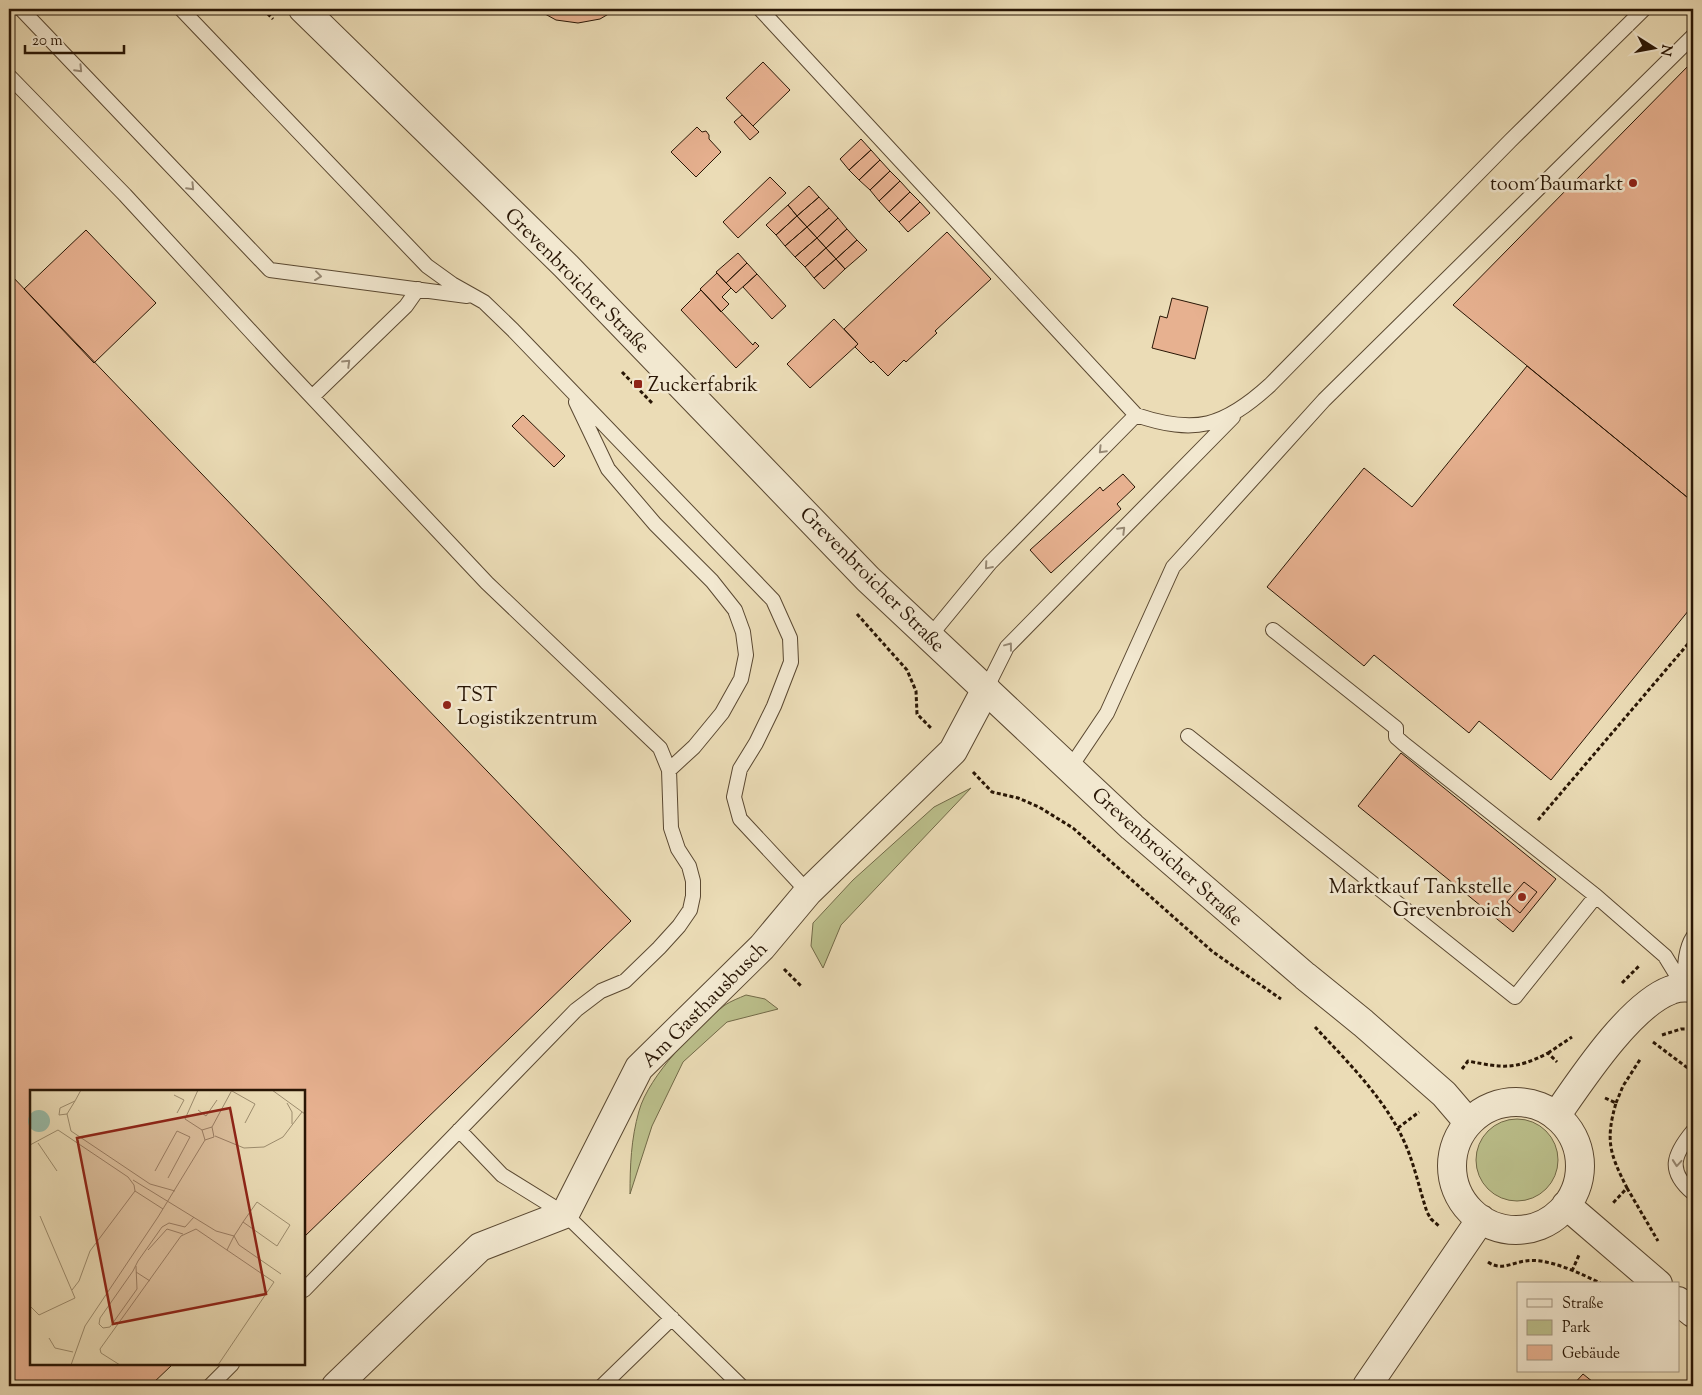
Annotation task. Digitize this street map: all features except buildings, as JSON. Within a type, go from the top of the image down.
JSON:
[{"type":"street","name":"Grevenbroicher Straße","points":[[303,9],[566,266],[868,578],[1132,827],[1444,1094],[1468,1122]]},
{"type":"street","name":"Am Gasthausbusch","points":[[565,1214],[639,1068],[762,947],[808,892],[953,751],[986,689]]},
{"type":"street","points":[[1556,1116],[1584,1077],[1629,1021],[1661,994],[1673,989],[1688,988]]},
{"type":"street","points":[[1510,1102],[1540,1106],[1556,1116],[1572,1135],[1579,1158],[1577,1182],[1566,1205],[1549,1220],[1528,1228],[1504,1229],[1481,1219],[1463,1202],[1456,1189],[1452,1175],[1454,1147],[1468,1122],[1491,1106],[1510,1102]]},
{"type":"street","points":[[1566,1205],[1656,1282]]},
{"type":"street","points":[[336,1386],[480,1247],[565,1214]]},
{"type":"street","points":[[1367,1386],[1481,1219]]},
{"type":"street","points":[[1680,1302],[1693,1313]]},
{"type":"lane","points":[[21,9],[270,270],[474,296]]},
{"type":"lane","points":[[181,9],[428,266],[452,284],[484,302],[513,330],[773,600],[790,638],[791,662],[771,713],[740,769],[734,797],[740,819],[808,892]]},
{"type":"lane","points":[[760,9],[1136,415],[1176,425],[1192,425],[1221,420],[1238,412]]},
{"type":"lane","points":[[986,689],[1007,647],[1238,412],[1270,386],[1510,141],[1644,9]]},
{"type":"lane","points":[[1070,768],[1107,713],[1173,567],[1324,400],[1693,36]]},
{"type":"lane","points":[[9,76],[125,195],[487,583],[660,748],[670,770],[671,828],[678,849],[689,866],[693,881],[693,896],[690,910],[679,926],[624,981],[601,992],[576,1010],[305,1289]]},
{"type":"lane","points":[[312,397],[406,306],[418,289]]},
{"type":"lane","points":[[570,390],[608,469],[654,524],[712,581],[735,610],[744,632],[746,655],[741,679],[722,714],[694,747],[670,770]]},
{"type":"lane","points":[[930,636],[990,563],[1136,415]]},
{"type":"lane","points":[[1273,630],[1396,728],[1396,737],[1596,896],[1665,956],[1688,988]]},
{"type":"lane","points":[[1188,736],[1515,997],[1596,896]]},
{"type":"lane","points":[[1688,988],[1687,956],[1693,937]]},
{"type":"lane","points":[[459,1130],[502,1176],[565,1214],[741,1386]]},
{"type":"lane","points":[[1693,1131],[1682,1145],[1675,1163],[1676,1173],[1693,1193]]},
{"type":"lane","points":[[602,1386],[672,1318]]},
{"type":"lane","points":[[210,1386],[231,1365]]},
{"type":"path","points":[[1522,838],[1693,638]]},
{"type":"path","points":[[1649,1047],[1663,1034],[1681,1029],[1693,1030]]},
{"type":"path","points":[[1653,1042],[1693,1072]]},
{"type":"path","points":[[1616,1103],[1626,1081],[1645,1052]]},
{"type":"green space","points":[[971,788],[841,925],[823,968],[811,946],[813,923],[853,880],[934,807]]},
{"type":"green space","points":[[746,995],[765,999],[778,1009],[727,1022],[683,1062],[652,1126],[630,1194],[634,1132],[644,1097],[675,1053],[701,1026],[725,1005]]},
{"type":"green space","points":[[1517,1119],[1533,1122],[1546,1131],[1555,1144],[1558,1160],[1555,1176],[1546,1189],[1533,1198],[1517,1201],[1501,1198],[1488,1189],[1479,1176],[1476,1160],[1479,1144],[1488,1131],[1501,1122]]},
{"type":"place","name":"toom Baumarkt","points":[[1633,183]]},
{"type":"place","name":"Zuckerfabrik","points":[[638,384]]},
{"type":"place","name":"TST Logistikzentrum","points":[[447,705]]},
{"type":"place","name":"Marktkauf Tankstelle Grevenbroich","points":[[1522,897]]}]
